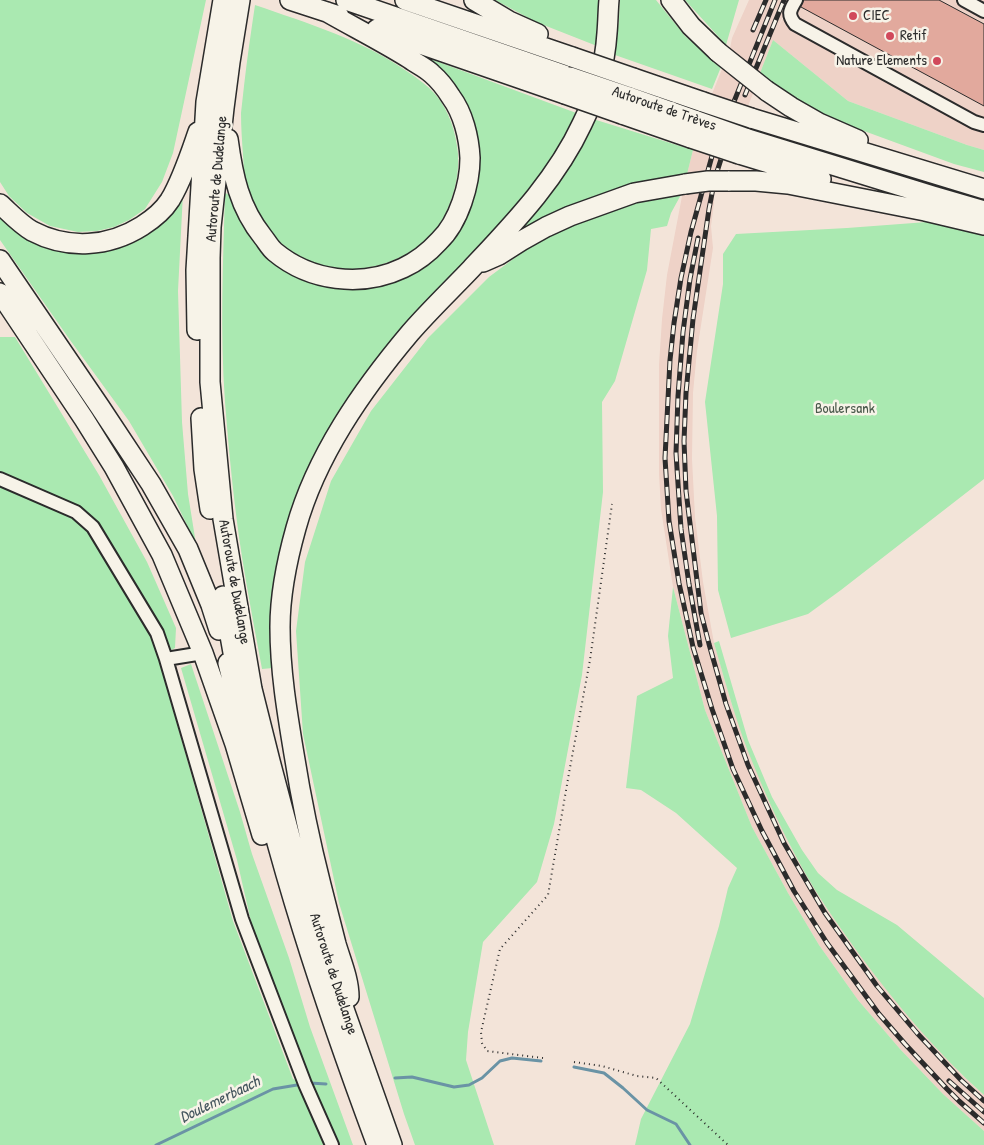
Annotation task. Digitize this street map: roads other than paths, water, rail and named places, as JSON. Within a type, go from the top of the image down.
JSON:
[{"type":"highway","name":"Autoroute de Dudelange","points":[[223,0],[215,105],[196,270],[198,370],[204,469],[231,644],[256,763],[289,887],[338,1040],[377,1145]]},
{"type":"highway","name":"Autoroute de Dudelange","points":[[240,0],[231,53],[215,105],[211,227],[210,382],[223,519],[252,689],[293,848],[333,978],[392,1145]]},
{"type":"highway","points":[[290,0],[567,86],[925,211]]},
{"type":"highway","points":[[346,0],[567,86]]},
{"type":"highway","name":"Autoroute de Trèves","points":[[405,0],[751,118],[984,189]]},
{"type":"highway","points":[[474,0],[510,21],[544,37],[572,57]]},
{"type":"highway","points":[[348,1021],[349,987],[309,834],[285,701],[280,626],[286,568],[296,527],[311,486],[329,447],[356,403],[412,331],[504,234],[531,202],[552,175],[575,138],[594,96],[600,74],[607,34],[609,0]]},
{"type":"highway","points":[[671,0],[691,26],[718,52],[767,91],[791,107],[819,123],[956,181]]},
{"type":"highway","points":[[215,105],[240,196],[247,214],[274,251],[293,265],[317,275],[345,280],[375,278],[403,268],[424,255],[441,240],[452,223],[466,187],[470,168],[470,152],[462,117],[452,98],[431,73],[386,44],[327,12]]},
{"type":"highway","points":[[0,204],[32,230],[65,242],[89,244],[124,236],[150,220],[169,201],[215,105]]},
{"type":"highway","points":[[742,146],[984,211]]},
{"type":"highway","points":[[474,266],[499,255],[529,236],[570,216],[634,193],[708,181],[756,181],[788,184],[925,211],[984,225]]},
{"type":"highway","points":[[0,260],[151,484],[188,549],[214,613],[240,713],[256,763]]},
{"type":"highway","points":[[0,293],[114,467],[162,555],[204,653],[235,744],[269,860],[289,887]]},
{"type":"street","points":[[796,0],[790,11],[790,18],[795,24],[974,122],[984,125]]},
{"type":"street","points":[[964,0],[984,11]]},
{"type":"street","points":[[0,479],[76,512],[93,526],[157,633],[242,919],[305,1084],[332,1145]]},
{"type":"street","points":[[166,660],[204,653]]},
{"type":"waterway","name":"Doulemerbaach","points":[[395,1078],[412,1077],[454,1087],[469,1085],[482,1078],[500,1061],[512,1058],[541,1061]]},
{"type":"waterway","name":"Doulemerbaach","points":[[574,1067],[604,1073],[647,1110],[676,1124],[690,1145]]},
{"type":"waterway","name":"Doulemerbaach","points":[[310,1083],[326,1084]]},
{"type":"waterway","name":"Doulemerbaach","points":[[156,1145],[273,1089],[297,1085]]},
{"type":"railway","points":[[753,30],[766,0]]},
{"type":"railway","points":[[775,0],[712,156],[691,232],[681,278],[670,360],[665,458],[669,521],[679,583],[693,647],[733,769],[762,831],[794,891],[827,943],[879,1014],[947,1089],[984,1123]]},
{"type":"railway","points":[[745,95],[784,0]]},
{"type":"railway","points":[[729,134],[715,178],[709,209],[693,319],[686,393],[684,441],[686,491],[701,613],[709,644],[726,704],[748,765],[784,843],[825,913],[877,986],[917,1033],[961,1080],[984,1101]]},
{"type":"railway","points":[[698,238],[683,332],[676,453],[681,529],[700,645]]},
{"type":"railway","points":[[949,1081],[984,1112]]},
{"type":"place","name":"CIEC","points":[[853,16]]},
{"type":"place","name":"Retif","points":[[890,36]]},
{"type":"place","name":"Nature Elements","points":[[937,61]]},
{"type":"park label","name":"Boulersank","points":[[845,409]]}]
